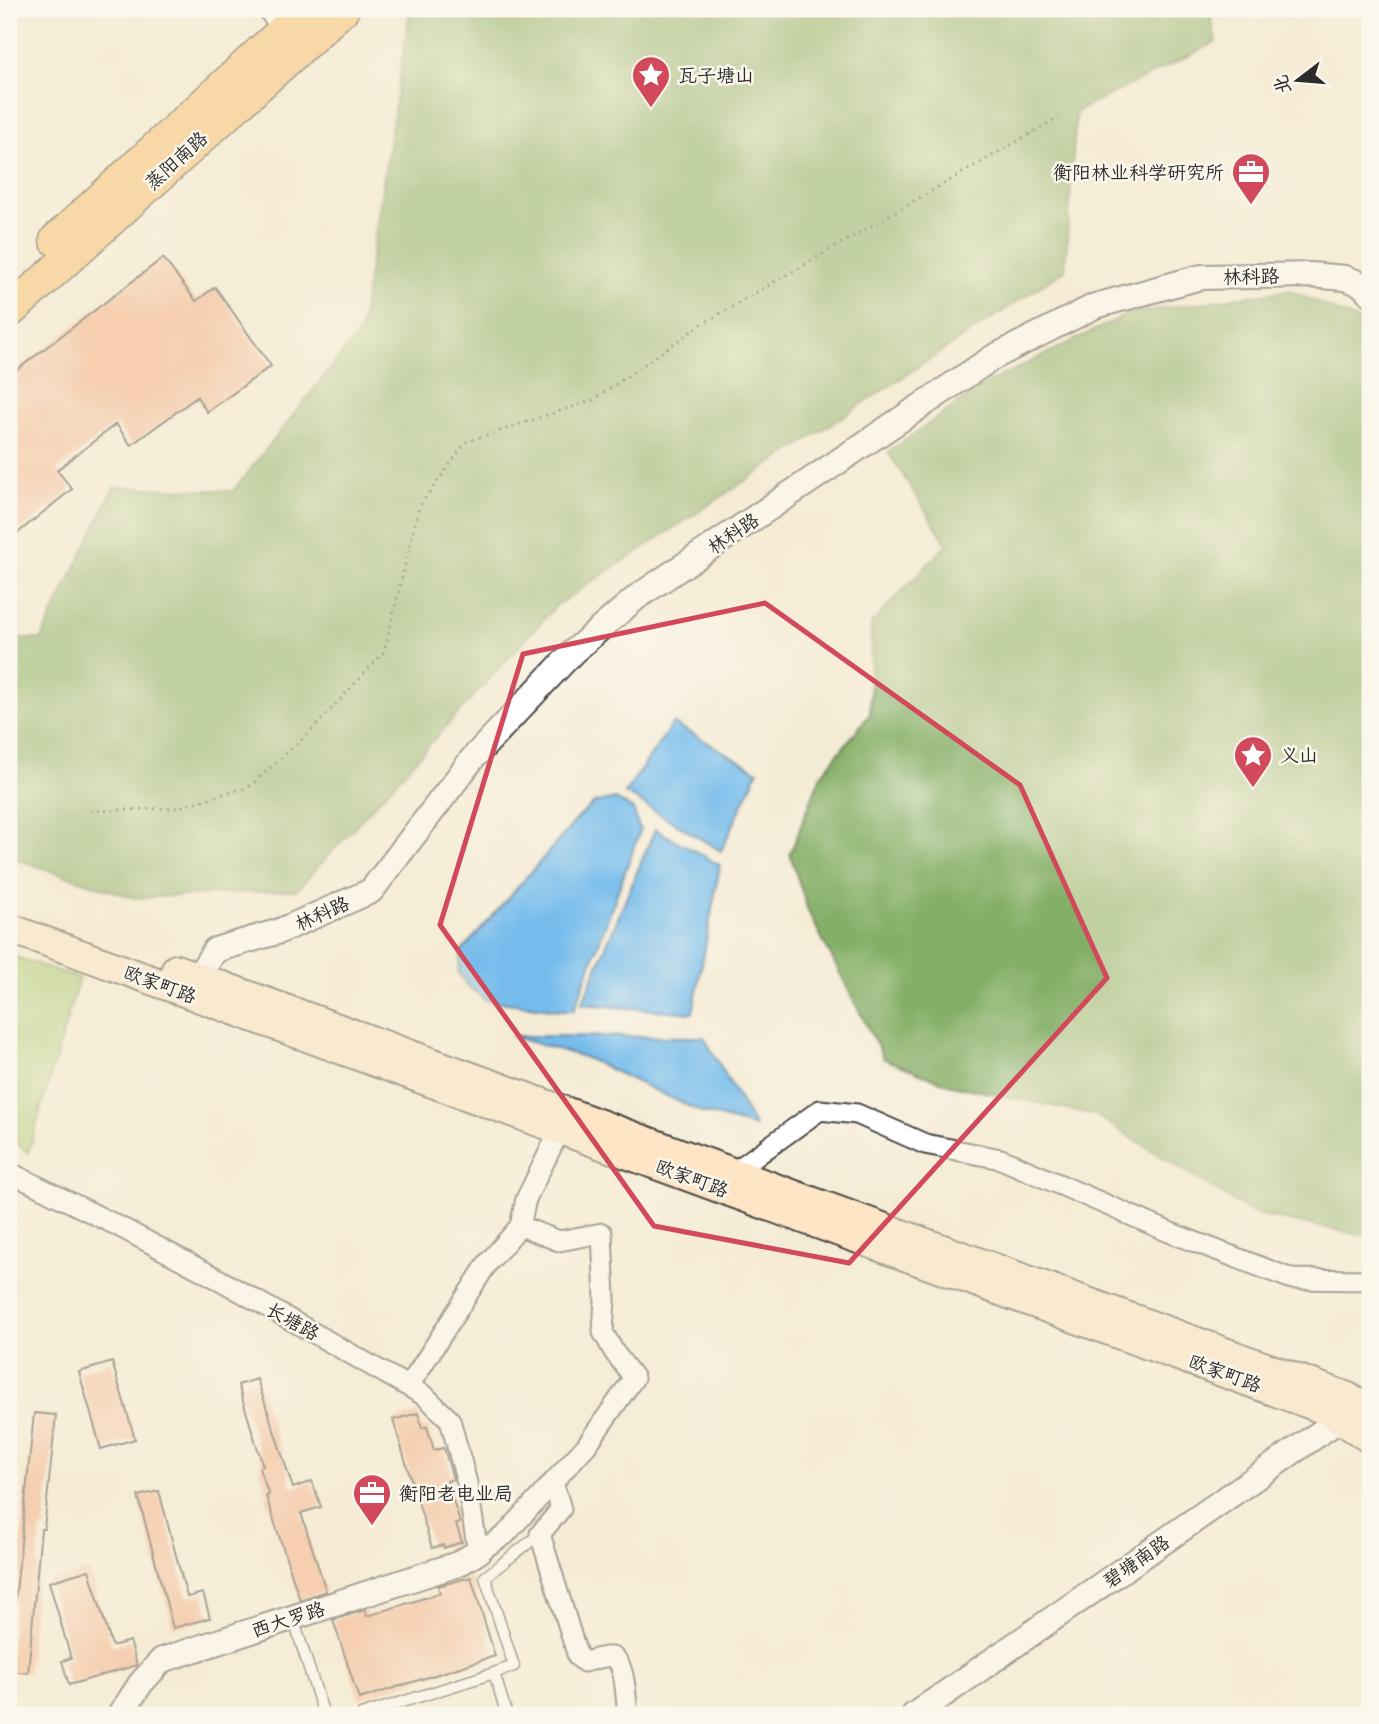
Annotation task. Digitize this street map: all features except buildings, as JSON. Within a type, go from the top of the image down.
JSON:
[{"type":"main road","name":"蒸阳南路","points":[[9,312],[343,9]]},
{"type":"main road","name":"蒸阳南路","points":[[9,284],[286,16]]},
{"type":"main road","name":"欧家町路","points":[[9,911],[734,1172],[1360,1419]]},
{"type":"main road","name":"欧家町路","points":[[9,928],[1302,1402],[1360,1419]]},
{"type":"street","name":"林科路","points":[[198,977],[215,950],[280,931],[371,891],[473,758],[573,652],[637,597],[992,358],[1095,306],[1200,277],[1345,278],[1361,285],[1370,293]]},
{"type":"street","points":[[734,1172],[820,1110],[857,1114],[925,1144],[1001,1159],[1170,1232],[1292,1279],[1370,1280]]},
{"type":"street","points":[[409,1387],[487,1264],[520,1226],[526,1199],[560,1130]]},
{"type":"street","name":"长塘路","points":[[9,1172],[209,1274],[425,1396],[450,1420],[467,1483],[478,1552]]},
{"type":"street","points":[[478,1552],[505,1535],[586,1446],[634,1378],[603,1332],[605,1299],[602,1233],[559,1241],[520,1226]]},
{"type":"street","name":"碧塘南路","points":[[914,1715],[1360,1419]]},
{"type":"street","name":"碧塘南路","points":[[940,1715],[1360,1419]]},
{"type":"street","points":[[553,1482],[561,1509],[540,1534],[578,1657],[584,1662],[611,1657],[617,1660],[623,1671],[628,1715]]},
{"type":"street","name":"西大罗路","points":[[121,1715],[141,1683],[162,1660],[458,1564],[478,1552]]},
{"type":"lane","points":[[361,1715],[514,1666],[485,1577],[540,1534]]},
{"type":"lane","points":[[293,1618],[324,1715]]},
{"type":"lane","points":[[494,1672],[507,1715]]},
{"type":"path","points":[[91,811],[175,808],[249,787],[311,731],[384,652],[419,507],[466,442],[593,400],[702,324],[1059,117]]},
{"type":"highlighted area","points":[[765,603],[1020,785],[1107,978],[849,1263],[654,1226],[440,925],[523,654]]},
{"type":"green space","points":[[410,9],[1209,9],[1216,42],[1076,112],[1065,270],[557,605],[297,890],[134,898],[9,857],[9,639],[41,639],[114,487],[233,491],[360,331]]},
{"type":"green space","points":[[1289,290],[1370,326],[1370,1237],[1254,1214],[1095,1115],[951,1085],[884,1059],[808,911],[790,854],[821,775],[870,714],[871,624],[947,544],[888,452],[987,383],[1130,313]]},
{"type":"green space","points":[[9,955],[79,978],[28,1153],[9,1136]]},
{"type":"water","points":[[673,723],[758,771],[721,851],[625,793]]},
{"type":"water","points":[[616,799],[633,809],[640,831],[574,1010],[486,1000],[470,988],[458,973],[461,952],[579,817],[594,803]]},
{"type":"water","points":[[655,829],[720,865],[693,1013],[582,1004]]},
{"type":"water","points":[[510,1036],[704,1037],[755,1127],[701,1112],[584,1057]]},
{"type":"place","name":"瓦子塘山","points":[[651,109]]},
{"type":"place","name":"衡阳林业科学研究所","points":[[1251,206]]},
{"type":"place","name":"义山","points":[[1253,789]]},
{"type":"place","name":"衡阳老电业局","points":[[372,1527]]}]
